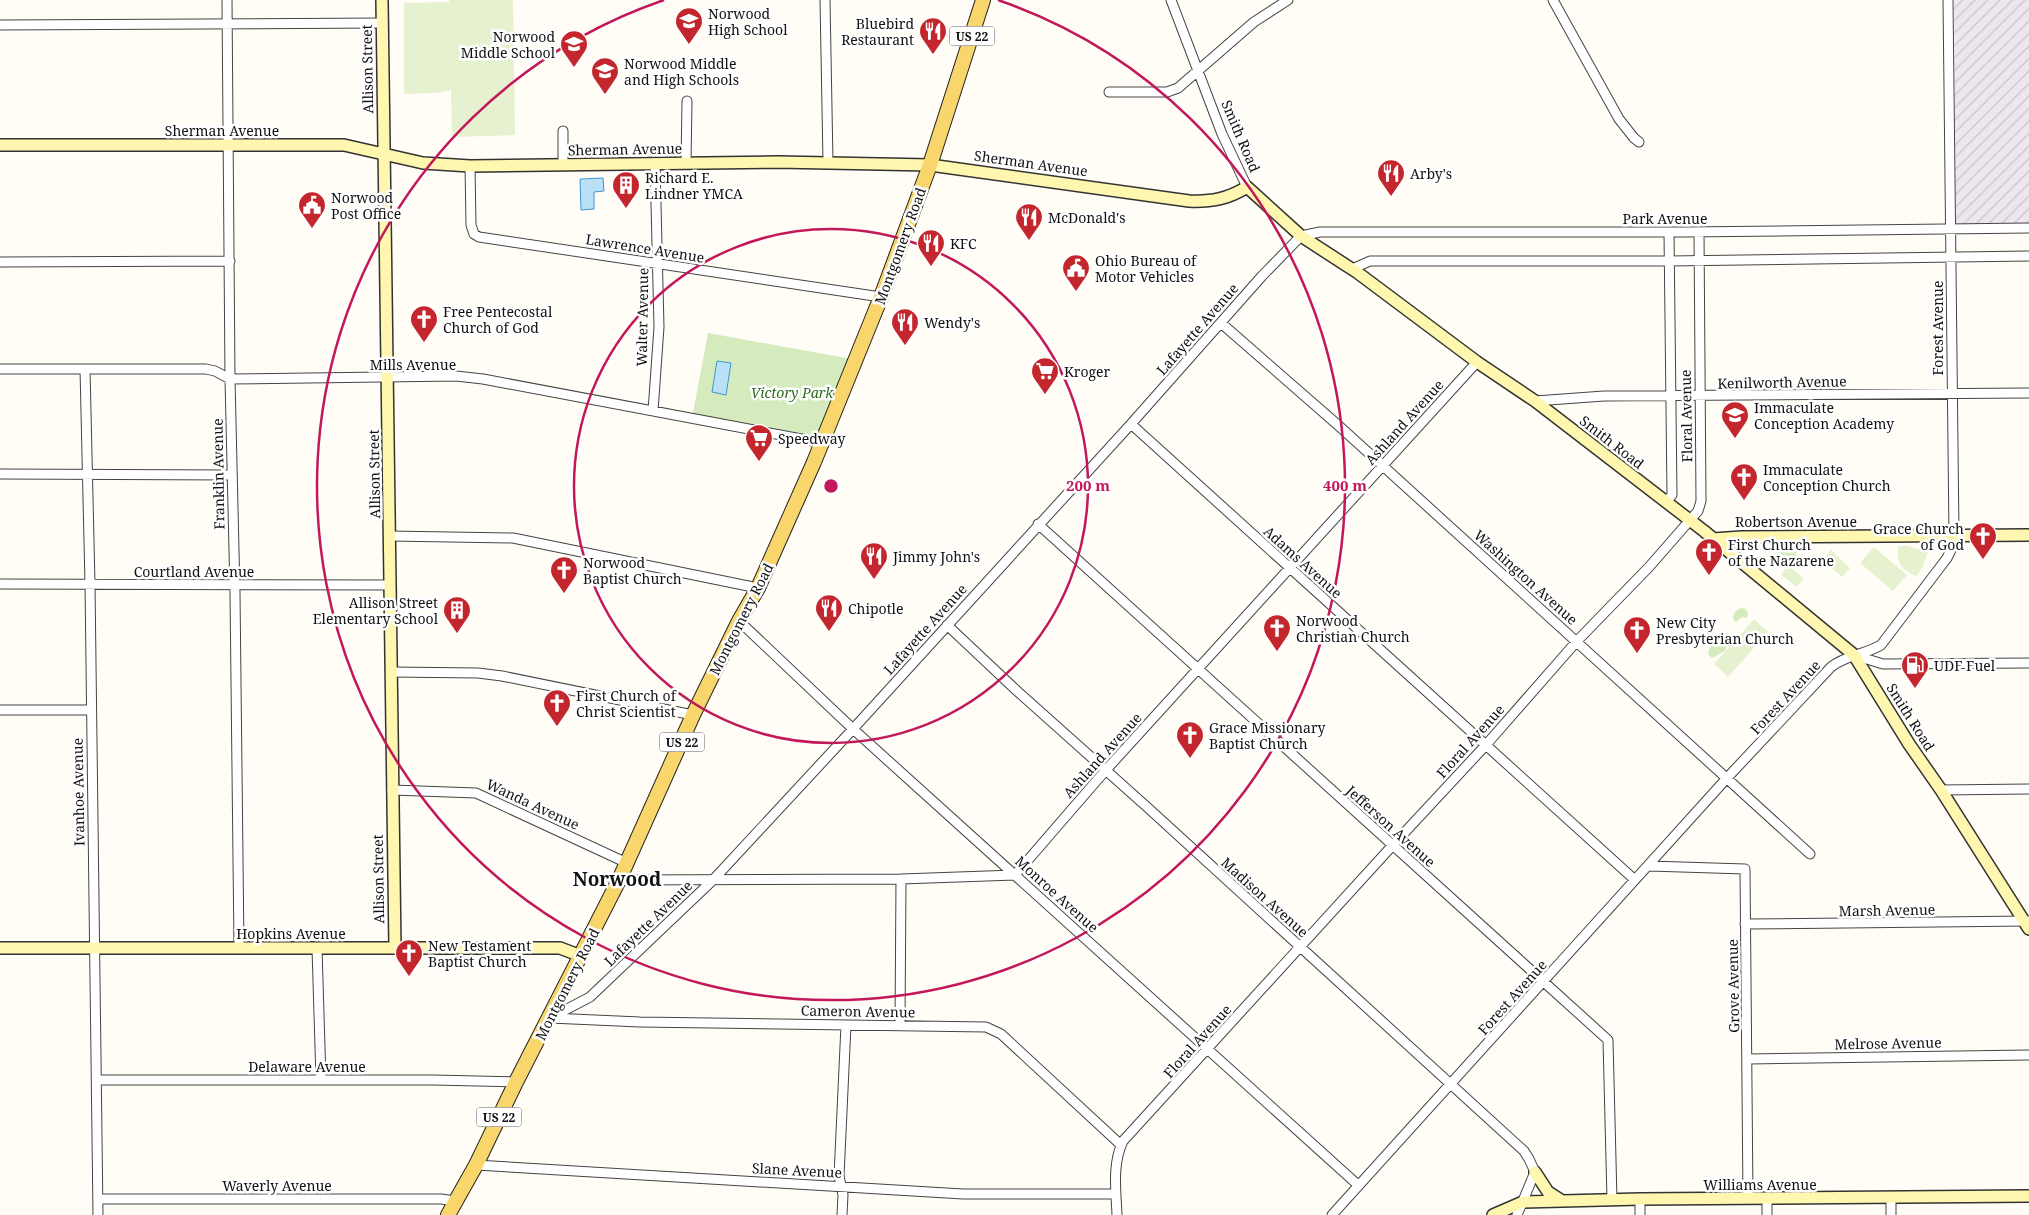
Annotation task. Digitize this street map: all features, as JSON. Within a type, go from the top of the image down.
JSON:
[{"type":"main road","name":"Montgomery Road","points":[[448,1215],[476,1165],[516,1082],[620,880],[693,715],[739,621],[758,588],[823,443],[881,298],[930,165],[983,0]]},
{"type":"street","name":"Franklin Avenue","points":[[227,0],[230,379],[235,585],[239,948]]},
{"type":"street","name":"Allison Street","points":[[382,0],[388,377],[388,585],[395,948]]},
{"type":"street","points":[[825,0],[828,162]]},
{"type":"street","name":"Smith Road","points":[[1171,0],[1222,134],[1247,187],[1301,236],[1352,269],[1477,362],[1535,401],[1690,520],[1854,655],[1909,744],[1941,790],[2027,924]]},
{"type":"street","points":[[1109,92],[1167,92],[1178,88],[1254,22],[1288,0]]},
{"type":"street","points":[[1552,0],[1619,119],[1639,142]]},
{"type":"street","name":"Forest Avenue","points":[[1332,1215],[1727,778],[1831,668],[1839,661],[1873,650],[1885,641],[1947,558],[1954,535],[1948,0]]},
{"type":"street","points":[[0,25],[382,23]]},
{"type":"street","points":[[686,163],[687,102]]},
{"type":"street","points":[[563,131],[563,164]]},
{"type":"street","name":"Sherman Avenue","points":[[0,145],[344,145],[423,163],[470,166],[828,162],[930,165],[1189,201],[1208,202],[1231,196],[1247,187]]},
{"type":"street","name":"Walter Avenue","points":[[653,411],[659,327],[656,163]]},
{"type":"street","name":"Lawrence Avenue","points":[[470,166],[471,225],[474,234],[479,237],[881,298]]},
{"type":"street","name":"Park Avenue","points":[[1301,236],[1320,232],[1699,232],[2029,228]]},
{"type":"street","name":"Floral Avenue","points":[[1666,502],[1672,495],[1669,232]]},
{"type":"street","name":"Floral Avenue","points":[[1121,1145],[1485,746],[1577,641],[1649,567],[1698,511],[1701,501],[1699,232]]},
{"type":"street","name":"Lafayette Avenue","points":[[550,1018],[590,997],[713,880],[853,729],[1301,236]]},
{"type":"street","points":[[1352,269],[1370,261],[1699,261],[2029,256]]},
{"type":"street","points":[[0,262],[230,261]]},
{"type":"street","name":"Washington Avenue","points":[[1221,323],[1339,426],[1810,854]]},
{"type":"street","name":"Ashland Avenue","points":[[1015,875],[1106,771],[1477,362]]},
{"type":"street","name":"Mills Avenue","points":[[0,368],[206,369],[215,371],[230,379],[456,376],[483,379],[823,443]]},
{"type":"street","name":"Ivanhoe Avenue","points":[[85,369],[90,584],[90,710],[98,1215]]},
{"type":"street","name":"Kenilworth Avenue","points":[[1535,401],[1604,396],[2029,393]]},
{"type":"street","name":"Adams Avenue","points":[[1131,424],[1635,880]]},
{"type":"street","points":[[0,474],[232,474]]},
{"type":"street","name":"Jefferson Avenue","points":[[1038,524],[1198,671],[1608,1040],[1612,1200]]},
{"type":"street","name":"Robertson Avenue","points":[[1713,539],[1735,537],[2029,535]]},
{"type":"street","points":[[389,536],[513,538],[758,588]]},
{"type":"street","name":"Courtland Avenue","points":[[0,584],[388,585]]},
{"type":"street","name":"Monroe Avenue","points":[[739,621],[853,729],[1358,1185]]},
{"type":"street","name":"Madison Avenue","points":[[946,625],[1524,1151],[1530,1158],[1535,1172]]},
{"type":"street","points":[[1854,655],[1883,664],[2029,663]]},
{"type":"street","points":[[391,672],[478,673],[502,676],[693,715]]},
{"type":"street","points":[[0,710],[90,710]]},
{"type":"street","points":[[1941,790],[2029,789]]},
{"type":"street","name":"Wanda Avenue","points":[[392,790],[476,793],[627,863]]},
{"type":"street","name":"Grove Avenue","points":[[1649,866],[1745,869],[1748,1198]]},
{"type":"street","points":[[620,880],[901,879],[1015,875]]},
{"type":"street","points":[[900,1025],[901,879]]},
{"type":"street","name":"Marsh Avenue","points":[[1745,924],[2027,924]]},
{"type":"street","name":"Hopkins Avenue","points":[[0,948],[560,948],[581,956]]},
{"type":"street","points":[[317,948],[321,1080]]},
{"type":"street","name":"Cameron Avenue","points":[[550,1018],[986,1027],[994,1029],[1121,1145]]},
{"type":"street","points":[[842,1215],[843,1195],[839,1176],[846,1025]]},
{"type":"street","name":"Melrose Avenue","points":[[1748,1058],[2029,1055]]},
{"type":"street","name":"Delaware Avenue","points":[[97,1080],[516,1082]]},
{"type":"street","points":[[1117,1215],[1116,1164],[1117,1152],[1121,1145]]},
{"type":"street","name":"Slane Avenue","points":[[476,1165],[963,1194],[1116,1194]]},
{"type":"street","points":[[1535,1172],[1548,1192],[1562,1201]]},
{"type":"street","points":[[1518,1215],[1535,1172]]},
{"type":"street","name":"Williams Avenue","points":[[1493,1215],[1523,1202],[1640,1199],[2029,1196]]},
{"type":"street","name":"Waverly Avenue","points":[[98,1199],[338,1198],[441,1199],[455,1201]]},
{"type":"street","points":[[1891,1198],[1891,1215]]},
{"type":"street","points":[[1640,1199],[1640,1215]]},
{"type":"street","points":[[1766,1215],[1767,1199]]},
{"type":"shaded area","points":[[1954,0],[2029,0],[2029,228],[1956,229]]},
{"type":"green space","points":[[449,0],[513,0],[515,135],[452,137],[451,90],[436,93],[404,94],[404,3],[449,2]]},
{"type":"green space","name":"Victory Park","points":[[708,333],[857,360],[823,443],[692,418]]},
{"type":"green space","points":[[1898,546],[1908,546],[1928,552],[1917,576],[1907,572],[1901,566],[1898,557]]},
{"type":"green space","points":[[1874,547],[1907,575],[1893,591],[1860,563]]},
{"type":"green space","points":[[1796,550],[1797,562],[1777,563],[1777,551]]},
{"type":"green space","points":[[1831,550],[1850,568],[1842,577],[1823,560]]},
{"type":"green space","points":[[1789,565],[1804,579],[1796,587],[1781,574]]},
{"type":"green space","points":[[1744,608],[1748,616],[1746,618],[1742,617],[1736,622],[1733,619],[1735,612]]},
{"type":"green space","points":[[1754,619],[1768,632],[1728,677],[1714,664]]},
{"type":"green space","points":[[1715,640],[1727,646],[1725,651],[1712,658],[1708,654],[1712,641]]},
{"type":"water","points":[[603,178],[604,191],[594,192],[594,209],[581,210],[580,179]]},
{"type":"water","points":[[717,361],[731,363],[726,395],[712,392]]},
{"type":"place","name":"Norwood High School","points":[[689,45]]},
{"type":"place","name":"Bluebird Restaurant","points":[[933,55]]},
{"type":"place","name":"Norwood Middle School","points":[[574,68]]},
{"type":"place","name":"Norwood Middle and High Schools","points":[[605,95]]},
{"type":"place","name":"Arby's","points":[[1391,197]]},
{"type":"place","name":"Richard E. Lindner YMCA","points":[[626,209]]},
{"type":"place","name":"Norwood Post Office","points":[[312,229]]},
{"type":"place","name":"McDonald's","points":[[1029,241]]},
{"type":"place","name":"KFC","points":[[931,267]]},
{"type":"place","name":"Ohio Bureau of Motor Vehicles","points":[[1076,292]]},
{"type":"place","name":"Free Pentecostal Church of God","points":[[424,343]]},
{"type":"place","name":"Wendy's","points":[[905,346]]},
{"type":"place","name":"Kroger","points":[[1045,395]]},
{"type":"place","name":"Immaculate Conception Academy","points":[[1735,439]]},
{"type":"place","name":"Speedway","points":[[759,462]]},
{"type":"place","name":"Immaculate Conception Church","points":[[1744,501]]},
{"type":"place","name":"Grace Church of God","points":[[1983,560]]},
{"type":"place","name":"First Church of the Nazarene","points":[[1709,576]]},
{"type":"place","name":"Jimmy John's","points":[[874,580]]},
{"type":"place","name":"Norwood Baptist Church","points":[[564,594]]},
{"type":"place","name":"Chipotle","points":[[829,632]]},
{"type":"place","name":"Allison Street Elementary School","points":[[457,634]]},
{"type":"place","name":"Norwood Christian Church","points":[[1277,652]]},
{"type":"place","name":"New City Presbyterian Church","points":[[1637,654]]},
{"type":"place","name":"UDF Fuel","points":[[1915,689]]},
{"type":"place","name":"First Church of Christ Scientist","points":[[557,727]]},
{"type":"place","name":"Grace Missionary Baptist Church","points":[[1190,759]]},
{"type":"place","name":"New Testament Baptist Church","points":[[409,977]]},
{"type":"district","name":"Norwood","points":[[617,879]]}]
